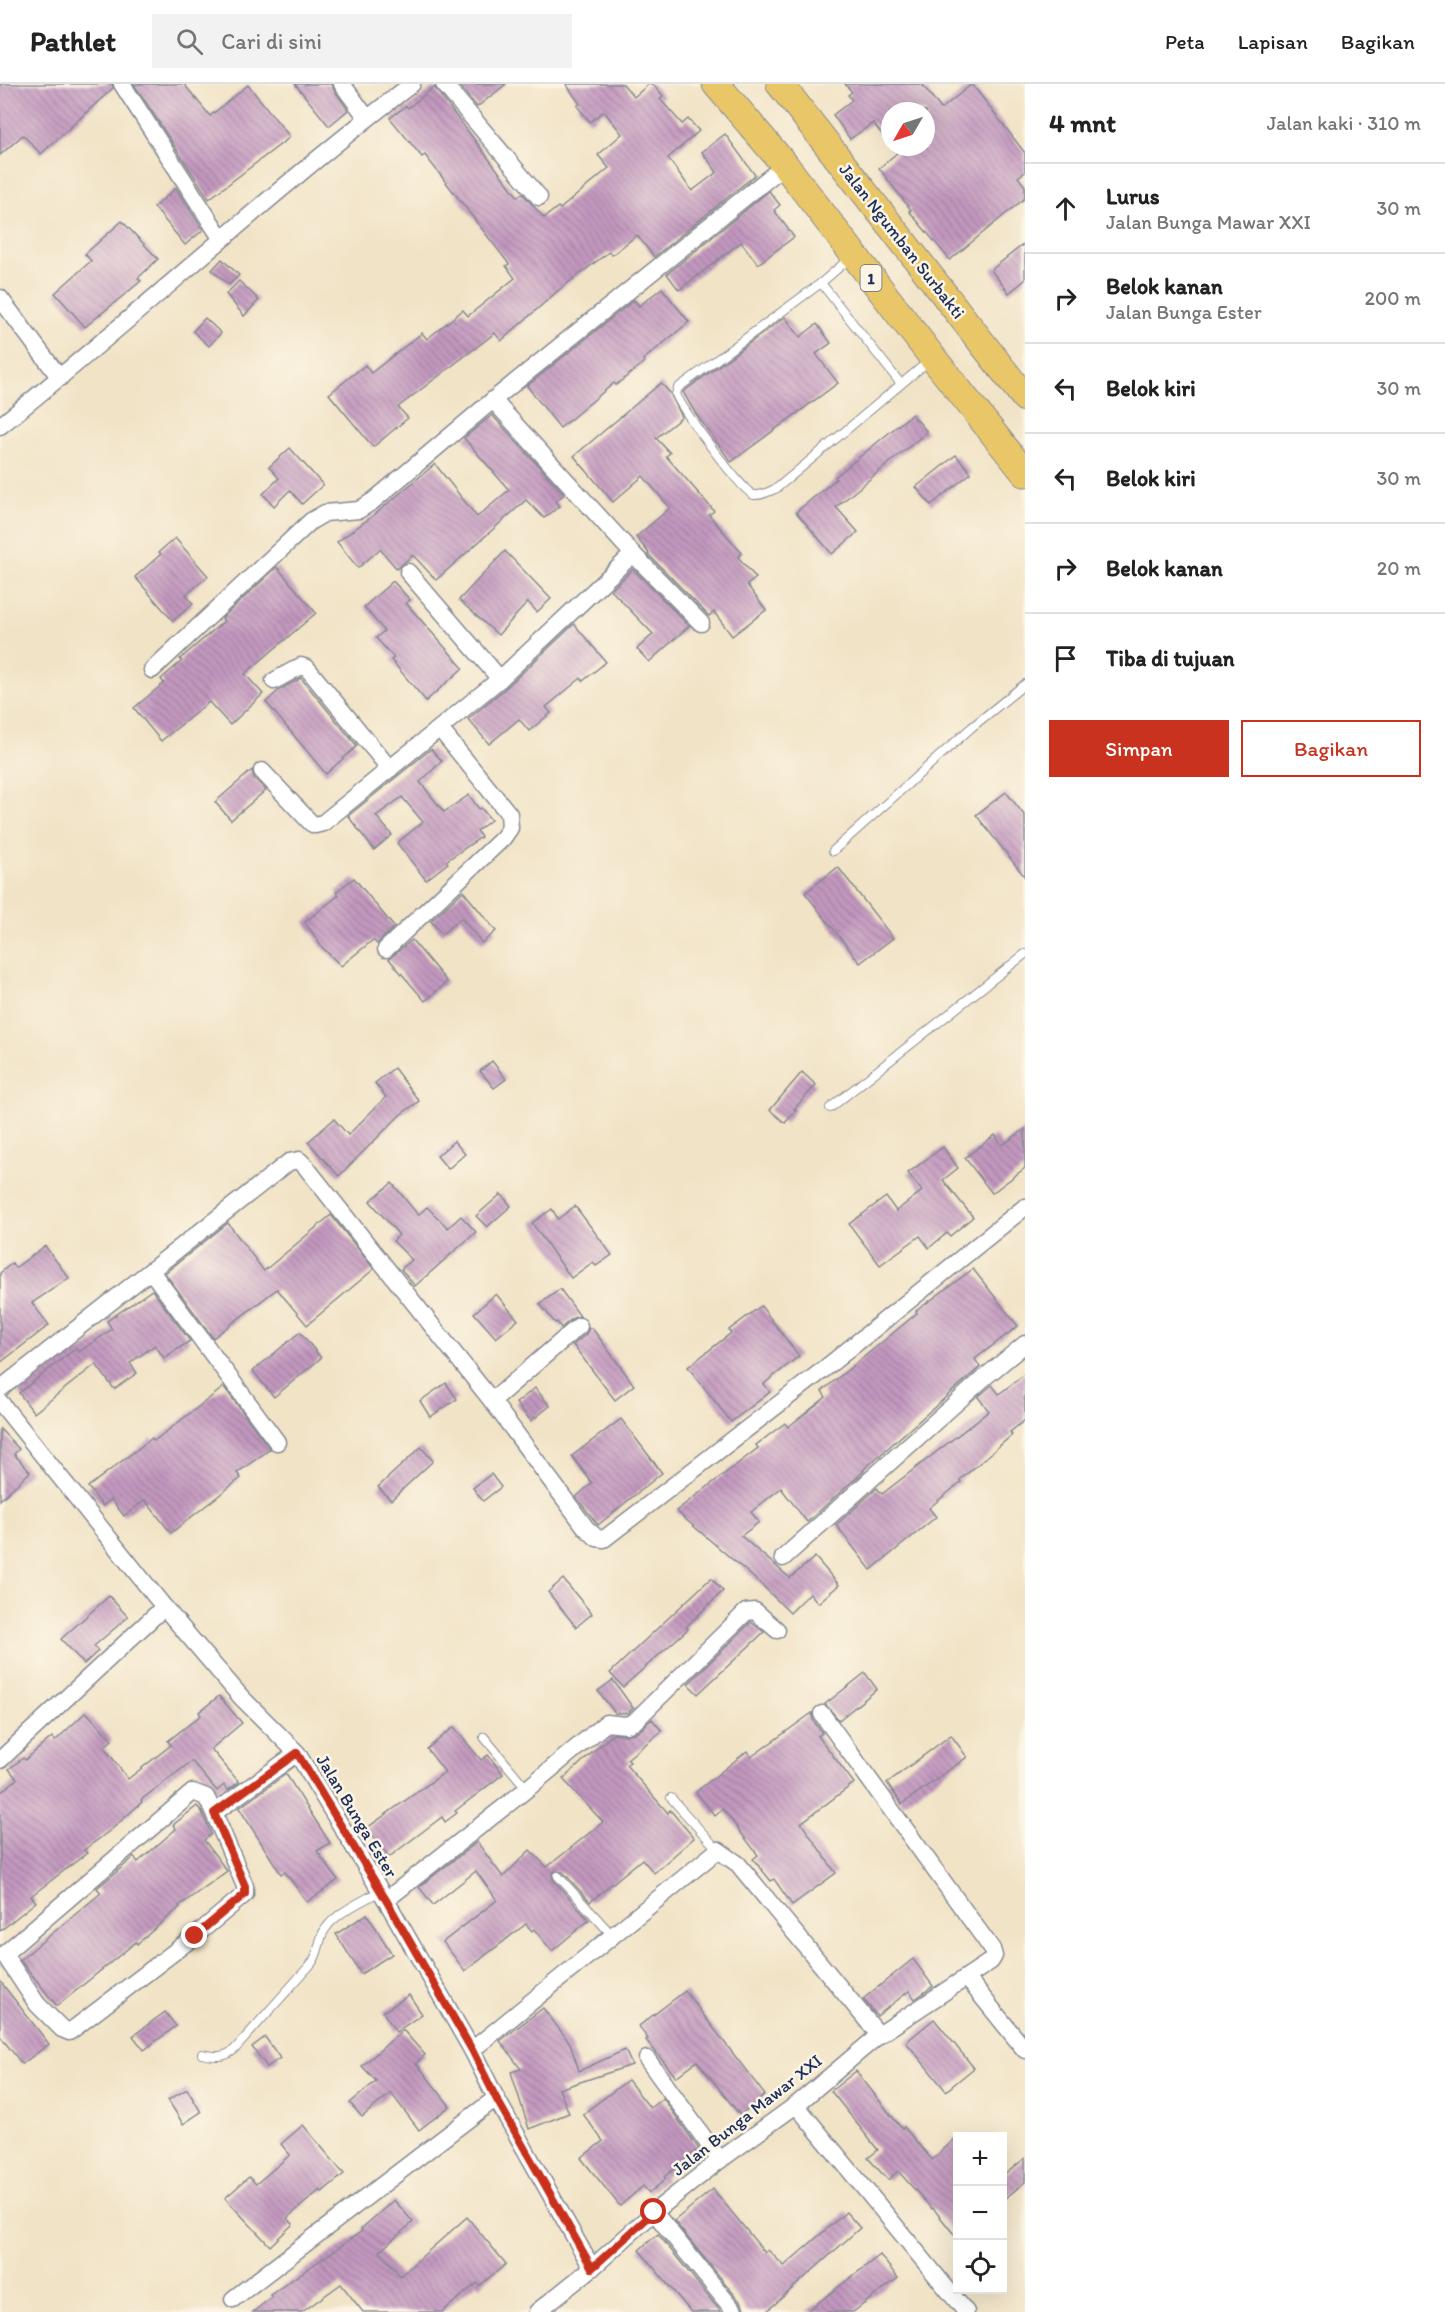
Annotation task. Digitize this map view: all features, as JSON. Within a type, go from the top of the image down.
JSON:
[{"type":"highway","name":"1","points":[[716,84],[785,165],[933,358],[1025,473]]},
{"type":"highway","name":"Jalan Ngumban Surbakti","points":[[780,84],[1025,398]]},
{"type":"street","points":[[122,84],[221,238]]},
{"type":"street","points":[[342,84],[367,118]]},
{"type":"street","points":[[0,426],[60,378],[221,238],[412,84]]},
{"type":"street","points":[[444,84],[539,197]]},
{"type":"street","points":[[152,670],[311,521],[325,513],[359,510],[366,506],[493,400],[785,165]]},
{"type":"street","points":[[0,298],[60,378]]},
{"type":"street","points":[[493,400],[633,554],[701,623]]},
{"type":"street","points":[[262,771],[303,816],[315,825],[323,823],[500,679],[633,554]]},
{"type":"street","points":[[408,573],[500,679]]},
{"type":"street","points":[[274,681],[301,666],[307,668],[390,769]]},
{"type":"street","points":[[386,949],[503,838],[510,828],[509,814],[440,729]]},
{"type":"street","points":[[0,1389],[290,1162],[299,1160],[492,1401],[586,1528],[597,1538],[604,1539],[823,1370],[1025,1207]]},
{"type":"street","points":[[151,1271],[277,1442]]},
{"type":"street","points":[[492,1401],[579,1326]]},
{"type":"street","points":[[783,1558],[976,1384],[1025,1344]]},
{"type":"street","name":"Jalan Bunga Ester","points":[[0,1402],[164,1607],[241,1697],[297,1753],[383,1895],[472,2050],[496,2098],[592,2268]]},
{"type":"street","points":[[0,1760],[164,1607]]},
{"type":"street","points":[[383,1895],[527,1789],[606,1722],[626,1725],[634,1722],[746,1612],[755,1611],[777,1630]]},
{"type":"street","name":"Jalan Bunga Mawar XXI","points":[[537,2312],[592,2268],[654,2212],[720,2160],[796,2105],[879,2035],[967,1978],[991,1961],[994,1956],[992,1949],[822,1714]]},
{"type":"street","points":[[214,1813],[297,1753]]},
{"type":"street","points":[[193,1792],[206,1797],[214,1813],[245,1886],[245,1894],[195,1936],[76,2027],[69,2032],[62,2029],[37,2004],[4,1954],[193,1792]]},
{"type":"street","points":[[472,2050],[718,1850],[738,1864],[879,2035]]},
{"type":"street","points":[[967,1978],[1025,2050]]},
{"type":"street","points":[[647,2059],[720,2160]]},
{"type":"street","points":[[233,2299],[496,2098]]},
{"type":"street","points":[[796,2105],[966,2312]]},
{"type":"street","points":[[654,2212],[735,2312]]},
{"type":"lane","points":[[854,255],[821,283],[676,391],[676,398],[733,475],[752,494],[761,495],[777,488],[933,358]]},
{"type":"lane","points":[[821,283],[901,384]]},
{"type":"lane","points":[[833,851],[972,727],[1025,684]]},
{"type":"lane","points":[[830,1108],[1025,954]]},
{"type":"lane","points":[[484,1737],[527,1789]]},
{"type":"lane","points":[[671,1798],[718,1850]]},
{"type":"lane","points":[[558,1876],[613,1935]]},
{"type":"lane","points":[[202,2054],[217,2057],[230,2054],[236,2049],[311,1964],[319,1951],[324,1931],[333,1920],[383,1895]]},
{"type":"building","points":[[0,84],[112,84],[113,88],[41,154],[23,135],[0,155]]},
{"type":"building","points":[[134,84],[184,84],[210,116],[248,85],[290,137],[209,199]]},
{"type":"building","points":[[295,84],[332,84],[348,110],[329,126]]},
{"type":"building","points":[[458,84],[506,84],[477,107]]},
{"type":"building","points":[[566,84],[623,84],[634,97],[649,84],[653,84],[663,96],[660,99],[682,124],[688,119],[699,131],[668,158],[692,191],[717,172],[702,152],[725,134],[755,175],[654,257],[637,235],[612,255],[609,252],[560,289],[501,341],[495,333],[398,407],[408,418],[373,447],[329,394],[365,365],[371,373],[422,333],[427,339],[463,310],[468,316],[515,278],[506,266],[509,264],[425,155],[422,157],[390,118],[406,106],[408,108],[434,87],[518,197],[522,193],[544,218],[558,207],[560,209],[609,168],[598,155],[622,134],[604,111],[590,122],[577,106],[580,104]]},
{"type":"building","points":[[845,84],[922,84],[941,109],[972,84],[1025,153],[1025,172],[1018,177],[1025,186],[1025,198],[950,260],[909,211],[911,210],[879,168],[893,156],[935,156],[935,102],[881,102],[881,133],[873,123],[850,139],[833,115],[852,100],[848,95],[852,92]]},
{"type":"building","points":[[176,188],[203,230],[185,245],[154,207]]},
{"type":"building","points":[[769,191],[780,205],[774,210],[794,237],[758,264],[741,242],[679,290],[667,274]]},
{"type":"building","points":[[122,221],[158,259],[138,278],[141,281],[85,327],[55,293],[91,261],[85,254]]},
{"type":"building","points":[[1025,243],[1025,280],[1009,293],[991,270]]},
{"type":"building","points":[[222,259],[239,275],[229,285],[212,270]]},
{"type":"building","points":[[239,281],[259,300],[244,316],[226,294]]},
{"type":"building","points":[[662,288],[689,322],[643,360],[645,362],[616,385],[614,383],[560,428],[527,386],[634,300],[639,306]]},
{"type":"building","points":[[785,317],[800,337],[817,324],[831,343],[816,354],[838,383],[731,462],[683,392]]},
{"type":"building","points":[[205,318],[221,333],[209,346],[193,331]]},
{"type":"building","points":[[661,383],[670,393],[682,417],[656,438],[670,453],[666,456],[714,511],[709,515],[742,553],[738,557],[756,578],[747,585],[766,610],[732,636],[714,612],[709,616],[648,554],[636,537],[670,508],[643,476],[613,502],[574,456]]},
{"type":"building","points":[[912,414],[927,432],[836,507],[858,532],[832,554],[796,512]]},
{"type":"building","points":[[492,415],[564,494],[556,501],[560,506],[544,518],[526,500],[436,580],[413,555],[397,569],[380,549],[358,568],[337,542],[374,515],[435,464],[477,517],[509,490],[464,438]]},
{"type":"building","points":[[290,448],[323,485],[302,504],[290,490],[274,506],[263,494],[279,478],[269,467]]},
{"type":"building","points":[[956,455],[971,473],[931,505],[916,487]]},
{"type":"building","points":[[175,538],[208,576],[186,595],[193,604],[173,621],[135,577]]},
{"type":"building","points":[[505,551],[551,599],[537,612],[528,602],[498,635],[459,600]]},
{"type":"building","points":[[277,567],[316,613],[245,674],[263,694],[230,725],[209,702],[161,741],[134,708],[164,683],[161,679],[182,661],[180,659],[224,621],[222,618]]},
{"type":"building","points":[[633,569],[689,626],[649,662],[637,649],[653,634],[611,590]]},
{"type":"building","points":[[393,581],[410,600],[406,603],[463,668],[426,701],[391,660],[394,658],[376,638],[384,631],[364,607]]},
{"type":"building","points":[[574,624],[606,662],[583,681],[581,678],[546,707],[551,713],[529,731],[519,719],[489,744],[468,719],[507,687]]},
{"type":"building","points":[[301,678],[357,746],[326,774],[266,702],[279,690]]},
{"type":"building","points":[[431,749],[442,761],[420,782],[444,812],[469,795],[491,820],[477,831],[481,837],[446,861],[448,863],[426,880],[397,843],[423,822],[402,797],[376,816],[392,835],[374,850],[348,816]]},
{"type":"building","points":[[252,770],[254,778],[266,790],[231,820],[215,802]]},
{"type":"building","points":[[1006,792],[1025,816],[1025,877],[976,815]]},
{"type":"building","points":[[838,867],[893,938],[860,963],[805,893]]},
{"type":"building","points":[[354,878],[394,927],[377,944],[373,940],[341,966],[321,946],[305,922],[339,895],[336,892]]},
{"type":"building","points":[[463,891],[496,931],[482,943],[461,918],[442,934],[431,921]]},
{"type":"building","points":[[412,940],[447,982],[425,1001],[389,959]]},
{"type":"building","points":[[492,1061],[506,1079],[494,1088],[480,1071]]},
{"type":"building","points":[[394,1068],[419,1101],[400,1115],[339,1176],[308,1142],[334,1119],[348,1135],[386,1097],[375,1083]]},
{"type":"building","points":[[802,1072],[816,1085],[794,1109],[796,1110],[785,1123],[770,1110]]},
{"type":"building","points":[[1025,1129],[1025,1168],[992,1193],[965,1158],[995,1135],[1002,1145]]},
{"type":"building","points":[[454,1141],[465,1154],[448,1169],[437,1156]]},
{"type":"building","points":[[943,1147],[958,1168],[943,1180],[973,1217],[950,1236],[947,1233],[929,1248],[920,1236],[880,1265],[849,1224],[886,1197],[896,1211],[922,1191],[908,1173]]},
{"type":"building","points":[[392,1183],[418,1215],[427,1207],[448,1228],[461,1216],[476,1232],[415,1286],[401,1269],[412,1260],[393,1241],[399,1235],[370,1201]]},
{"type":"building","points":[[501,1194],[511,1206],[487,1227],[476,1216]]},
{"type":"building","points":[[575,1206],[612,1255],[596,1266],[593,1262],[571,1278],[532,1223],[552,1209],[558,1219]]},
{"type":"building","points":[[331,1215],[374,1269],[307,1325],[277,1289],[213,1338],[165,1273],[228,1223],[264,1271]]},
{"type":"building","points":[[45,1246],[69,1278],[32,1303],[49,1325],[0,1363],[0,1273],[12,1263],[15,1268]]},
{"type":"building","points":[[973,1269],[1018,1326],[975,1359],[980,1367],[807,1522],[781,1488],[751,1512],[759,1522],[741,1536],[790,1578],[815,1557],[839,1585],[818,1603],[810,1593],[790,1613],[761,1584],[676,1511],[758,1448],[756,1445],[785,1423],[788,1427],[826,1397],[822,1391],[917,1313],[916,1311]]},
{"type":"building","points":[[560,1289],[580,1316],[573,1318],[561,1328],[540,1304]]},
{"type":"building","points":[[152,1290],[190,1341],[164,1358],[155,1345],[130,1363],[137,1373],[114,1389],[96,1364],[34,1413],[19,1393],[76,1348],[79,1352],[112,1329],[107,1321]]},
{"type":"building","points":[[496,1294],[518,1320],[496,1338],[474,1313]]},
{"type":"building","points":[[761,1306],[799,1356],[764,1384],[770,1392],[731,1422],[688,1367],[731,1333],[729,1330]]},
{"type":"building","points":[[589,1328],[592,1328],[634,1385],[615,1400],[573,1345],[586,1334]]},
{"type":"building","points":[[300,1332],[321,1358],[274,1397],[253,1371]]},
{"type":"building","points":[[1025,1374],[1025,1420],[1010,1432],[1012,1435],[960,1480],[961,1482],[929,1508],[936,1517],[871,1570],[836,1525],[877,1488],[882,1494],[989,1411],[978,1397],[992,1385],[999,1394]]},
{"type":"building","points":[[446,1383],[457,1399],[430,1417],[420,1401]]},
{"type":"building","points":[[224,1387],[270,1449],[237,1473],[241,1478],[171,1533],[145,1500],[124,1516],[111,1499],[103,1506],[88,1487],[152,1438],[154,1441]]},
{"type":"building","points":[[535,1388],[550,1406],[531,1421],[516,1403]]},
{"type":"building","points":[[621,1419],[662,1473],[598,1525],[576,1497],[592,1483],[572,1456]]},
{"type":"building","points":[[0,1429],[19,1449],[14,1454],[30,1472],[0,1500]]},
{"type":"building","points":[[421,1447],[433,1461],[391,1500],[378,1487]]},
{"type":"building","points":[[491,1474],[501,1487],[483,1501],[473,1488]]},
{"type":"building","points":[[711,1578],[723,1591],[686,1627],[688,1629],[623,1687],[610,1673]]},
{"type":"building","points":[[563,1579],[592,1614],[576,1627],[548,1592]]},
{"type":"building","points":[[109,1596],[128,1617],[94,1646],[98,1651],[84,1664],[61,1639]]},
{"type":"building","points":[[751,1622],[764,1632],[698,1694],[688,1684]]},
{"type":"building","points":[[865,1673],[877,1689],[839,1720],[825,1704]]},
{"type":"building","points":[[613,1680],[633,1708],[628,1713],[615,1713],[598,1691]]},
{"type":"building","points":[[219,1696],[242,1723],[211,1749],[239,1782],[228,1790],[224,1785],[217,1791],[192,1761],[141,1800],[142,1802],[112,1829],[84,1850],[87,1853],[31,1896],[36,1902],[0,1931],[0,1793],[17,1779],[9,1769],[23,1758],[25,1760],[52,1737],[55,1741],[86,1712],[112,1740],[104,1747],[128,1779],[171,1745],[168,1741],[201,1715],[199,1712]]},
{"type":"building","points":[[812,1713],[813,1720],[822,1733],[818,1736],[854,1783],[801,1823],[836,1873],[792,1905],[774,1879],[771,1881],[753,1859],[758,1855],[723,1809],[715,1816],[696,1792],[747,1751],[751,1757]]},
{"type":"building","points":[[652,1719],[662,1731],[627,1759],[630,1762],[626,1765],[668,1813],[670,1810],[694,1838],[654,1873],[642,1859],[590,1902],[563,1872],[554,1871],[553,1880],[589,1920],[552,1951],[534,1929],[532,1931],[526,1924],[465,1971],[443,1942],[497,1900],[476,1871],[433,1905],[419,1887],[477,1842],[503,1877],[530,1850],[547,1867],[603,1822],[563,1779],[613,1734],[625,1735],[638,1732]]},
{"type":"building","points":[[454,1727],[481,1760],[488,1755],[503,1774],[455,1811],[457,1813],[445,1822],[442,1817],[389,1857],[367,1828],[445,1772],[427,1749]]},
{"type":"building","points":[[951,1735],[967,1757],[902,1804],[887,1783]]},
{"type":"building","points":[[286,1774],[330,1843],[317,1851],[338,1880],[307,1902],[285,1872],[281,1874],[239,1808]]},
{"type":"building","points":[[197,1806],[211,1834],[204,1840],[227,1871],[179,1906],[137,1944],[136,1942],[57,2006],[20,1960],[101,1893],[97,1888],[134,1857],[138,1862],[176,1829],[173,1825]]},
{"type":"building","points":[[367,1914],[392,1954],[361,1974],[336,1934]]},
{"type":"building","points":[[913,1959],[933,1986],[915,1999],[909,1991],[877,2016],[863,1999]]},
{"type":"building","points":[[0,1981],[49,2044],[22,2064],[0,2036]]},
{"type":"building","points":[[685,1991],[765,2095],[740,2115],[697,2061],[676,2077],[646,2040],[648,2039],[639,2026]]},
{"type":"building","points":[[409,1995],[422,2014],[396,2032],[383,2012]]},
{"type":"building","points":[[543,2008],[570,2043],[579,2071],[625,2050],[632,2065],[559,2089],[569,2113],[529,2129],[511,2072],[521,2069],[500,2041]]},
{"type":"building","points":[[165,2012],[176,2026],[144,2050],[133,2036]]},
{"type":"building","points":[[934,2019],[974,2068],[946,2091],[906,2042]]},
{"type":"building","points":[[403,2030],[425,2055],[416,2063],[450,2106],[419,2130],[391,2093],[362,2117],[350,2103],[376,2081],[362,2066]]},
{"type":"building","points":[[265,2037],[280,2058],[267,2067],[252,2047]]},
{"type":"building","points":[[856,2071],[902,2129],[904,2127],[932,2160],[953,2141],[953,2233],[898,2171],[888,2180],[868,2158],[878,2150],[831,2091]]},
{"type":"building","points":[[628,2080],[650,2108],[663,2098],[699,2149],[664,2177],[666,2179],[649,2193],[643,2186],[620,2206],[581,2158],[603,2141],[583,2114]]},
{"type":"building","points":[[187,2089],[201,2112],[183,2124],[168,2100]]},
{"type":"building","points":[[303,2125],[344,2174],[322,2192],[320,2190],[287,2218],[293,2224],[270,2246],[225,2198],[249,2177],[256,2184],[290,2155],[281,2144]]},
{"type":"building","points":[[1025,2158],[1025,2182],[1007,2197],[1007,2186],[1007,2173]]},
{"type":"building","points":[[713,2189],[765,2253],[768,2250],[784,2266],[846,2212],[860,2228],[766,2312],[745,2312],[743,2305],[674,2221]]},
{"type":"building","points":[[394,2200],[413,2222],[380,2251],[400,2276],[467,2217],[506,2264],[479,2286],[477,2283],[442,2312],[363,2312],[341,2284],[302,2312],[253,2312],[272,2297],[270,2295],[362,2231],[361,2229]]},
{"type":"building","points":[[658,2234],[721,2312],[691,2312],[639,2250]]},
{"type":"building","points":[[880,2255],[898,2278],[853,2312],[806,2312]]},
{"type":"route","points":[[195,1936],[245,1894],[245,1886],[214,1813],[297,1753],[386,1900],[472,2050],[496,2098],[592,2268],[654,2212]]}]
